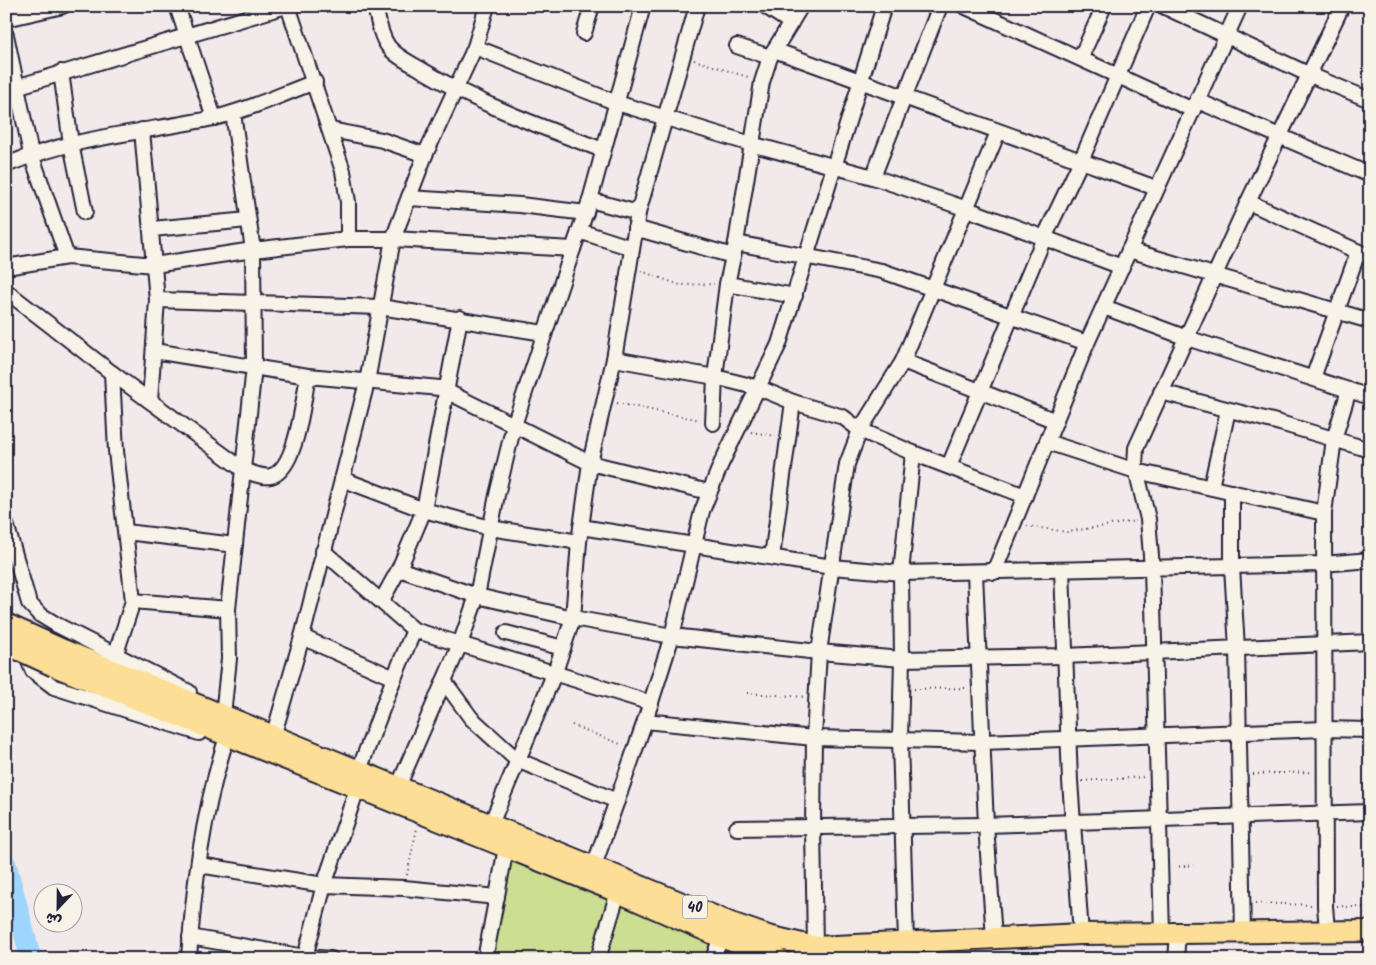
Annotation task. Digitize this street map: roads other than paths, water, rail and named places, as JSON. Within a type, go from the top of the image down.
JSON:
[{"type":"highway","points":[[6,624],[59,658]]},
{"type":"highway","points":[[6,644],[59,658]]},
{"type":"highway","name":"40","points":[[59,658],[223,715],[269,744]]},
{"type":"highway","name":"40","points":[[59,658],[358,780],[420,813],[618,892],[721,937],[778,959]]},
{"type":"highway","name":"40","points":[[358,780],[398,787],[731,923],[768,936],[848,953],[906,942],[1081,934],[1370,931]]},
{"type":"street","points":[[6,19],[63,6]]},
{"type":"street","points":[[177,6],[214,118]]},
{"type":"street","points":[[12,88],[287,6],[331,130],[347,189],[348,239]]},
{"type":"street","points":[[375,6],[384,40],[392,51],[456,90],[517,117],[603,150]]},
{"type":"street","points":[[6,613],[33,671],[54,687],[225,743],[269,744],[302,637],[367,382],[394,239],[425,155],[475,47],[487,6]]},
{"type":"street","points":[[584,33],[592,6]]},
{"type":"street","points":[[398,787],[460,644],[476,596],[514,425],[588,206],[643,6]]},
{"type":"street","points":[[491,824],[516,760],[555,672],[573,618],[579,542],[590,463],[614,359],[638,213],[697,6]]},
{"type":"street","points":[[765,6],[791,23]]},
{"type":"street","points":[[713,423],[715,377],[727,284],[735,250],[762,82],[772,54],[801,6]]},
{"type":"street","points":[[594,866],[645,721],[672,636],[694,543],[709,492],[778,344],[795,296],[884,6]]},
{"type":"street","points":[[873,177],[906,97],[940,6]]},
{"type":"street","points":[[964,6],[1117,74],[1196,106],[1280,135],[1370,175]]},
{"type":"street","points":[[1080,57],[1104,6]]},
{"type":"street","points":[[949,466],[1044,238],[1081,161],[1148,6]]},
{"type":"street","points":[[1163,6],[1310,75],[1370,100]]},
{"type":"street","points":[[994,572],[1087,343],[1240,6]]},
{"type":"street","points":[[1176,959],[1170,934],[1161,868],[1152,568],[1148,519],[1136,471],[1136,448],[1217,274],[1248,202],[1342,6]]},
{"type":"street","points":[[6,35],[12,88],[30,154],[67,257]]},
{"type":"street","points":[[737,46],[772,54],[862,81],[1156,188]]},
{"type":"street","points":[[475,47],[617,104],[751,144],[873,177],[967,209],[1122,267]]},
{"type":"street","points":[[61,72],[71,144],[85,212]]},
{"type":"street","points":[[6,164],[30,154],[71,144],[233,113],[315,82]]},
{"type":"street","points":[[6,524],[29,603],[34,609],[57,625],[182,689],[223,715],[229,659],[228,609],[254,366],[255,304],[253,250],[233,113]]},
{"type":"street","points":[[142,130],[157,300],[150,401]]},
{"type":"street","points":[[331,130],[382,140],[425,155]]},
{"type":"street","points":[[815,946],[814,738],[819,652],[846,472],[860,430],[903,361],[935,289],[998,132]]},
{"type":"street","points":[[409,198],[520,205],[588,206],[638,213]]},
{"type":"street","points":[[1248,202],[1367,255],[1337,310],[1312,378]]},
{"type":"street","points":[[152,229],[248,220]]},
{"type":"street","points":[[636,228],[735,250],[865,267],[935,289],[1087,343]]},
{"type":"street","points":[[579,231],[632,248]]},
{"type":"street","points":[[6,267],[67,257],[154,265],[253,250],[348,239],[394,239],[573,249]]},
{"type":"street","points":[[1130,250],[1370,320]]},
{"type":"street","points":[[727,284],[795,296]]},
{"type":"street","points":[[6,291],[112,373],[244,470],[260,476],[272,476],[282,470],[287,463],[293,447],[308,376]]},
{"type":"street","points":[[157,300],[380,306],[544,333]]},
{"type":"street","points":[[1104,307],[1187,338],[1370,397]]},
{"type":"street","points":[[382,600],[399,569],[424,510],[460,318]]},
{"type":"street","points":[[154,352],[254,366],[308,376],[421,385],[446,391],[590,463],[709,492]]},
{"type":"street","points":[[614,359],[715,377],[759,388],[793,402],[843,417],[860,430],[913,453],[1026,496]]},
{"type":"street","points":[[903,361],[1056,421]]},
{"type":"street","points":[[112,373],[116,451],[133,601],[115,656]]},
{"type":"street","points":[[1328,930],[1325,906],[1326,813],[1324,729],[1326,643],[1323,564],[1324,513],[1334,439],[1349,390]]},
{"type":"street","points":[[1161,392],[1370,450]]},
{"type":"street","points":[[772,556],[793,402]]},
{"type":"street","points":[[1211,487],[1228,410]]},
{"type":"street","points":[[1047,442],[1136,471],[1324,513]]},
{"type":"street","points":[[906,942],[900,740],[902,689],[901,573],[913,453]]},
{"type":"street","points":[[342,479],[424,510],[490,528],[579,542]]},
{"type":"street","points":[[1232,492],[1232,567],[1237,648],[1242,816],[1243,933]]},
{"type":"street","points":[[581,527],[694,543],[832,567],[901,573],[1232,567],[1323,564],[1370,560]]},
{"type":"street","points":[[126,532],[235,545]]},
{"type":"street","points":[[323,551],[382,600],[414,630],[651,702]]},
{"type":"street","points":[[399,569],[476,596],[573,618],[672,636],[819,652],[902,658],[1065,656],[1370,642]]},
{"type":"street","points":[[1062,570],[1070,781],[1081,934]]},
{"type":"street","points":[[975,573],[986,825],[994,938]]},
{"type":"street","points":[[133,601],[228,609]]},
{"type":"street","points":[[305,957],[324,885],[358,780],[394,678],[414,630]]},
{"type":"street","points":[[506,633],[563,648]]},
{"type":"street","points":[[302,637],[394,678]]},
{"type":"street","points":[[444,681],[471,718],[516,760],[617,801]]},
{"type":"street","points":[[645,721],[814,738],[982,742],[1156,734],[1324,729],[1370,730]]},
{"type":"street","points":[[189,959],[199,865],[214,776],[225,743]]},
{"type":"street","points":[[737,828],[1073,823],[1159,818],[1370,812]]},
{"type":"street","points":[[485,959],[506,848]]},
{"type":"street","points":[[199,865],[324,885],[404,888],[497,897]]},
{"type":"street","points":[[598,959],[618,892]]},
{"type":"street","points":[[712,959],[721,937]]},
{"type":"street","points":[[190,938],[305,957],[331,959]]},
{"type":"waterway","points":[[6,864],[31,959]]}]
